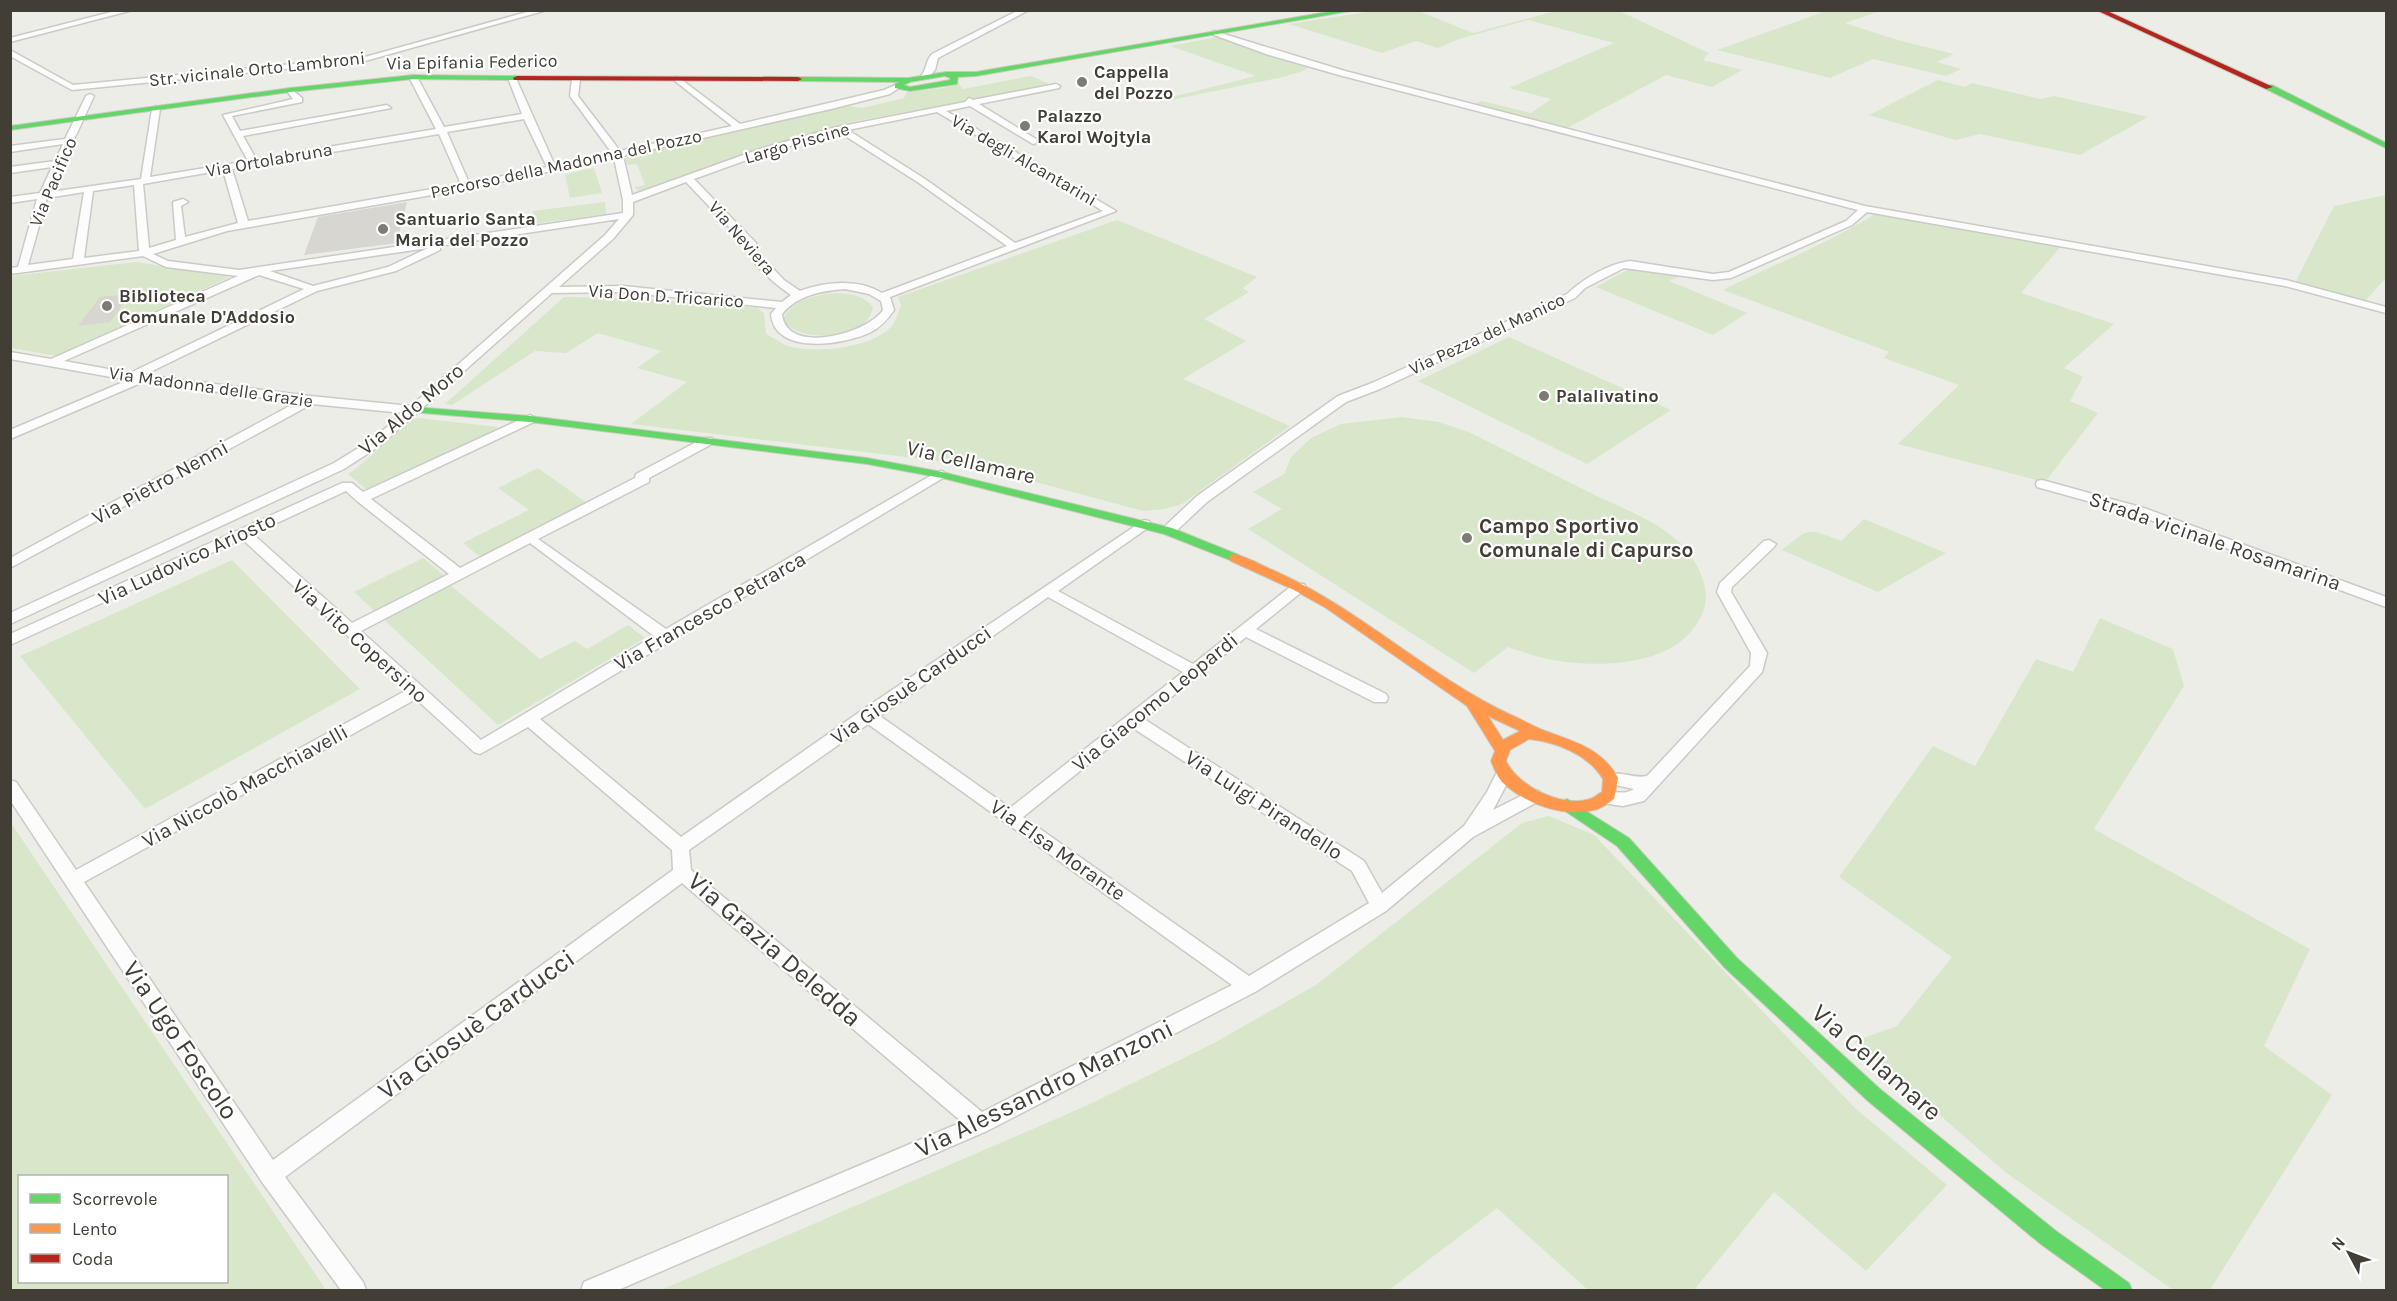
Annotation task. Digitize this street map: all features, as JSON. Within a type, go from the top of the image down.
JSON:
[{"type":"main road","points":[[904,85],[925,76],[951,77],[1353,10]]},
{"type":"main road","points":[[2099,10],[2258,82],[2386,146]]},
{"type":"main road","name":"Via Epifania Federico","points":[[10,128],[290,90],[413,77],[865,81],[904,85]]},
{"type":"main road","points":[[904,85],[942,86],[951,77]]},
{"type":"main road","name":"Via Cellamare","points":[[414,410],[530,419],[867,461],[942,475],[1168,531],[1217,549],[1299,587],[1341,612],[1472,702],[1539,734],[1563,741],[1593,759],[1608,772],[1612,779]]},
{"type":"main road","name":"Via Cellamare","points":[[1472,702],[1501,749],[1499,766],[1503,776],[1521,791],[1533,796],[1567,805],[1588,807],[1598,805],[1612,811],[1623,842]]},
{"type":"main road","points":[[1501,749],[1516,737],[1539,734]]},
{"type":"main road","points":[[1612,779],[1612,811]]},
{"type":"main road","name":"Via Cellamare","points":[[1567,805],[1623,842],[1731,963],[1874,1095],[2049,1238],[2122,1290]]},
{"type":"street","points":[[10,40],[130,10]]},
{"type":"street","name":"Str. vicinale Orto Lambroni","points":[[10,52],[72,88],[365,59],[457,36],[544,10]]},
{"type":"street","points":[[925,76],[931,70],[932,59],[935,56],[1026,10]]},
{"type":"street","points":[[1217,33],[1272,53],[1353,76],[1865,209],[2286,283],[2386,310]]},
{"type":"street","points":[[933,63],[951,77]]},
{"type":"street","points":[[413,77],[442,131],[466,186]]},
{"type":"street","points":[[512,78],[526,116],[552,169]]},
{"type":"street","points":[[156,108],[141,182],[144,253],[166,264],[238,273],[628,215],[628,200],[619,158],[574,96],[576,79]]},
{"type":"street","points":[[678,79],[740,128]]},
{"type":"street","name":"Percorso della Madonna del Pozzo","points":[[10,271],[144,253],[244,225],[619,158],[848,102],[904,85]]},
{"type":"street","name":"Largo Piscine","points":[[628,200],[763,151],[840,129],[1056,86]]},
{"type":"street","points":[[253,162],[227,115],[299,100],[290,90]]},
{"type":"street","name":"Via Pacifico","points":[[22,270],[43,195],[90,96]]},
{"type":"street","points":[[970,102],[1033,141]]},
{"type":"street","points":[[238,134],[387,108]]},
{"type":"street","name":"Via degli Alcantarini","points":[[937,110],[1111,211],[1014,247]]},
{"type":"street","name":"Via Ortolabruna","points":[[10,200],[141,182],[526,116]]},
{"type":"street","points":[[840,129],[922,181],[1014,247]]},
{"type":"street","points":[[10,149],[69,141]]},
{"type":"street","points":[[10,170],[58,163]]},
{"type":"street","points":[[227,167],[244,225]]},
{"type":"street","name":"Via Neviera","points":[[688,178],[752,245],[752,253],[780,282],[798,295]]},
{"type":"street","points":[[78,262],[89,189]]},
{"type":"street","points":[[181,241],[176,204],[183,202]]},
{"type":"street","name":"Via Pezza del Manico","points":[[1168,531],[1202,499],[1342,399],[1376,386],[1571,296],[1581,286],[1622,265],[1630,264],[1713,278],[1731,275],[1849,223],[1865,209]]},
{"type":"street","name":"Via Aldo Moro","points":[[10,620],[339,466],[377,442],[609,237],[628,215]]},
{"type":"street","points":[[10,435],[135,378],[313,289],[392,269],[450,241]]},
{"type":"street","points":[[883,296],[1014,247]]},
{"type":"street","points":[[51,363],[258,271],[313,289]]},
{"type":"street","points":[[845,286],[867,289],[883,296],[889,304],[888,314],[881,323],[859,334],[831,341],[812,341],[795,338],[782,332],[776,323],[776,314],[783,305],[798,295],[820,288],[845,286]]},
{"type":"street","name":"Via Don D. Tricarico","points":[[549,290],[623,289],[783,305]]},
{"type":"street","name":"Via Madonna delle Grazie","points":[[10,356],[135,378],[310,400],[414,410]]},
{"type":"street","name":"Via Pietro Nenni","points":[[10,564],[310,400]]},
{"type":"street","points":[[362,498],[530,419]]},
{"type":"street","points":[[349,631],[644,479],[641,477],[708,441]]},
{"type":"street","name":"Via Francesco Petrarca","points":[[480,748],[665,636],[942,475]]},
{"type":"street","name":"Strada vicinale Rosamarina","points":[[2042,484],[2139,511],[2386,602]]},
{"type":"street","name":"Via Ludovico Ariosto","points":[[10,640],[242,532],[347,486],[456,571]]},
{"type":"street","name":"Via Giosuè Carducci","points":[[680,847],[867,715],[1144,525]]},
{"type":"street","name":"Via Vito Copersino","points":[[242,532],[480,748]]},
{"type":"street","points":[[537,543],[665,636]]},
{"type":"street","points":[[1612,811],[1623,800],[1638,796],[1756,668],[1759,653],[1724,592],[1725,586],[1769,544]]},
{"type":"street","name":"Via Giacomo Leopardi","points":[[1011,817],[1299,587]]},
{"type":"street","points":[[1048,591],[1194,671]]},
{"type":"street","points":[[1245,630],[1380,698]]},
{"type":"street","name":"Via Niccolò Macchiavelli","points":[[74,879],[416,692]]},
{"type":"street","name":"Via Elsa Morante","points":[[867,715],[1248,986]]},
{"type":"street","name":"Via Grazia Deledda","points":[[529,719],[680,847],[682,873],[980,1124]]},
{"type":"street","name":"Via Luigi Pirandello","points":[[1133,720],[1358,866],[1380,906]]},
{"type":"street","name":"Via Alessandro Manzoni","points":[[1467,832],[1494,795],[1503,776]]},
{"type":"street","points":[[1612,779],[1639,784],[1654,780]]},
{"type":"street","name":"Via Ugo Foscolo","points":[[10,786],[270,1174],[355,1290]]},
{"type":"street","name":"Via Alessandro Manzoni","points":[[592,1290],[980,1124],[1248,986],[1380,906],[1467,832],[1533,796]]},
{"type":"street","name":"Via Giosuè Carducci","points":[[270,1174],[682,873]]},
{"type":"green space","points":[[1416,10],[1473,33],[1556,11],[1619,11],[1709,53],[1703,60],[1742,70],[1712,87],[1666,75],[1567,128],[1472,104],[1482,101],[1531,113],[1551,99],[1509,88],[1614,43],[1528,20],[1459,39],[1438,48],[1416,41],[1382,53],[1289,24],[1374,11]]},
{"type":"green space","points":[[1826,11],[1880,11],[1845,23],[1894,39],[1954,54],[1937,62],[1961,69],[1946,76],[1873,59],[1830,78],[1717,50]]},
{"type":"green space","points":[[1222,36],[1312,66],[1283,77],[1161,102],[1160,100],[1256,76],[1170,46]]},
{"type":"green space","points":[[1031,76],[1052,85],[851,122],[749,152],[646,191],[637,190],[635,187],[645,185],[637,164],[628,165],[625,159],[633,153],[849,106],[862,108],[904,98],[907,92],[944,88],[958,83],[963,89]]},
{"type":"green space","points":[[1938,80],[1965,87],[1972,83],[2041,99],[2054,96],[2148,117],[2080,155],[1980,134],[1955,140],[1869,115]]},
{"type":"green space","points":[[594,168],[602,193],[570,198],[565,174]]},
{"type":"green space","points":[[2386,195],[2386,278],[2365,301],[2295,283],[2334,206]]},
{"type":"green space","points":[[605,202],[606,214],[533,224],[533,211]]},
{"type":"green space","points":[[1878,212],[2062,245],[2021,293],[2114,324],[2064,368],[2083,377],[2070,401],[2098,413],[2045,482],[1898,444],[1959,385],[1884,358],[1889,352],[1723,290],[1822,243]]},
{"type":"green space","points":[[1117,220],[1257,277],[1243,288],[1249,292],[1204,319],[1246,341],[1183,379],[1290,426],[1182,504],[1165,509],[1143,511],[972,465],[631,424],[687,382],[637,368],[661,351],[598,333],[566,353],[535,351],[452,405],[445,404],[564,297],[637,298],[757,308],[764,313],[766,334],[785,345],[803,349],[844,347],[871,340],[891,327],[901,306],[898,297]]},
{"type":"green space","points":[[136,262],[230,277],[56,356],[11,348],[11,276]]},
{"type":"green space","points":[[1629,269],[1684,274],[1669,281],[1747,313],[1713,335],[1596,287]]},
{"type":"green space","points":[[837,293],[857,296],[873,307],[869,318],[860,327],[849,332],[822,336],[796,331],[786,325],[784,317],[794,306],[814,296]]},
{"type":"green space","name":"Palalivatino","points":[[1509,337],[1671,410],[1587,464],[1418,381]]},
{"type":"green space","name":"Campo Sportivo Comunale di Capurso","points":[[1402,417],[1439,422],[1471,433],[1664,530],[1689,553],[1705,585],[1703,612],[1692,631],[1677,644],[1657,654],[1613,663],[1590,664],[1547,659],[1508,647],[1474,673],[1248,529],[1282,509],[1253,492],[1284,474],[1291,457],[1311,438],[1341,424]]},
{"type":"green space","points":[[413,419],[498,427],[490,433],[366,489],[348,474]]},
{"type":"green space","points":[[538,468],[597,510],[450,585],[540,659],[575,641],[587,649],[628,625],[645,638],[498,725],[354,592],[423,558],[446,577],[481,558],[463,543],[529,510],[498,488]]},
{"type":"green space","points":[[1864,519],[1946,553],[1878,592],[1782,550],[1809,532],[1841,541]]},
{"type":"green space","points":[[232,560],[360,689],[145,809],[20,656]]},
{"type":"green space","points":[[2100,618],[2173,649],[2184,686],[2094,829],[2310,949],[2264,1046],[2332,1095],[2210,1290],[2173,1290],[2005,1172],[1855,1041],[1897,1026],[1952,957],[1839,877],[1933,746],[1975,766],[2036,659],[2073,672]]},
{"type":"green space","points":[[1549,816],[1594,835],[1856,1109],[1947,1185],[1866,1271],[1774,1192],[1694,1290],[1588,1290],[1497,1208],[1389,1290],[661,1290],[1088,1105],[1214,1043],[1316,985],[1522,823]]},
{"type":"green space","points":[[10,823],[11,823],[326,1290],[11,1290]]},
{"type":"building","name":"Santuario Santa Maria del Pozzo","points":[[407,202],[397,243],[304,255],[318,217]]},
{"type":"building","name":"Biblioteca Comunale D'Addosio","points":[[130,294],[110,322],[78,326],[100,297]]},
{"type":"traffic: fast","points":[[951,75],[976,74],[1353,10]]},
{"type":"traffic: fast","points":[[946,74],[954,77],[954,82],[910,89],[898,86],[908,80],[946,74]]},
{"type":"traffic: fast","points":[[10,128],[290,90],[413,77],[517,78]]},
{"type":"traffic: fast","points":[[798,79],[908,80]]},
{"type":"traffic: fast","points":[[2269,87],[2386,146]]},
{"type":"traffic: fast","points":[[414,410],[530,419],[867,461],[942,475],[1168,531],[1235,558]]},
{"type":"traffic: fast","points":[[1567,805],[1623,842],[1731,963],[1874,1095],[2049,1238],[2122,1290]]},
{"type":"traffic: slow","points":[[1235,558],[1299,587],[1331,605],[1471,702],[1539,734]]},
{"type":"traffic: slow","points":[[1472,702],[1501,749]]},
{"type":"traffic: slow","points":[[1527,734],[1550,738],[1575,747],[1597,761],[1611,778],[1609,795],[1592,805],[1570,806],[1545,801],[1523,790],[1506,776],[1498,761],[1504,746],[1527,734]]},
{"type":"traffic: jam","points":[[2099,10],[2269,87]]},
{"type":"traffic: jam","points":[[517,78],[798,79]]},
{"type":"place","name":"Cappella del Pozzo","points":[[1082,82]]},
{"type":"place","name":"Palazzo Karol Wojtyla","points":[[1025,126]]},
{"type":"place","name":"Santuario Santa Maria del Pozzo","points":[[383,229]]},
{"type":"place","name":"Biblioteca Comunale D'Addosio","points":[[107,306]]},
{"type":"place","name":"Palalivatino","points":[[1544,396]]},
{"type":"place","name":"Campo Sportivo Comunale di Capurso","points":[[1467,538]]}]
